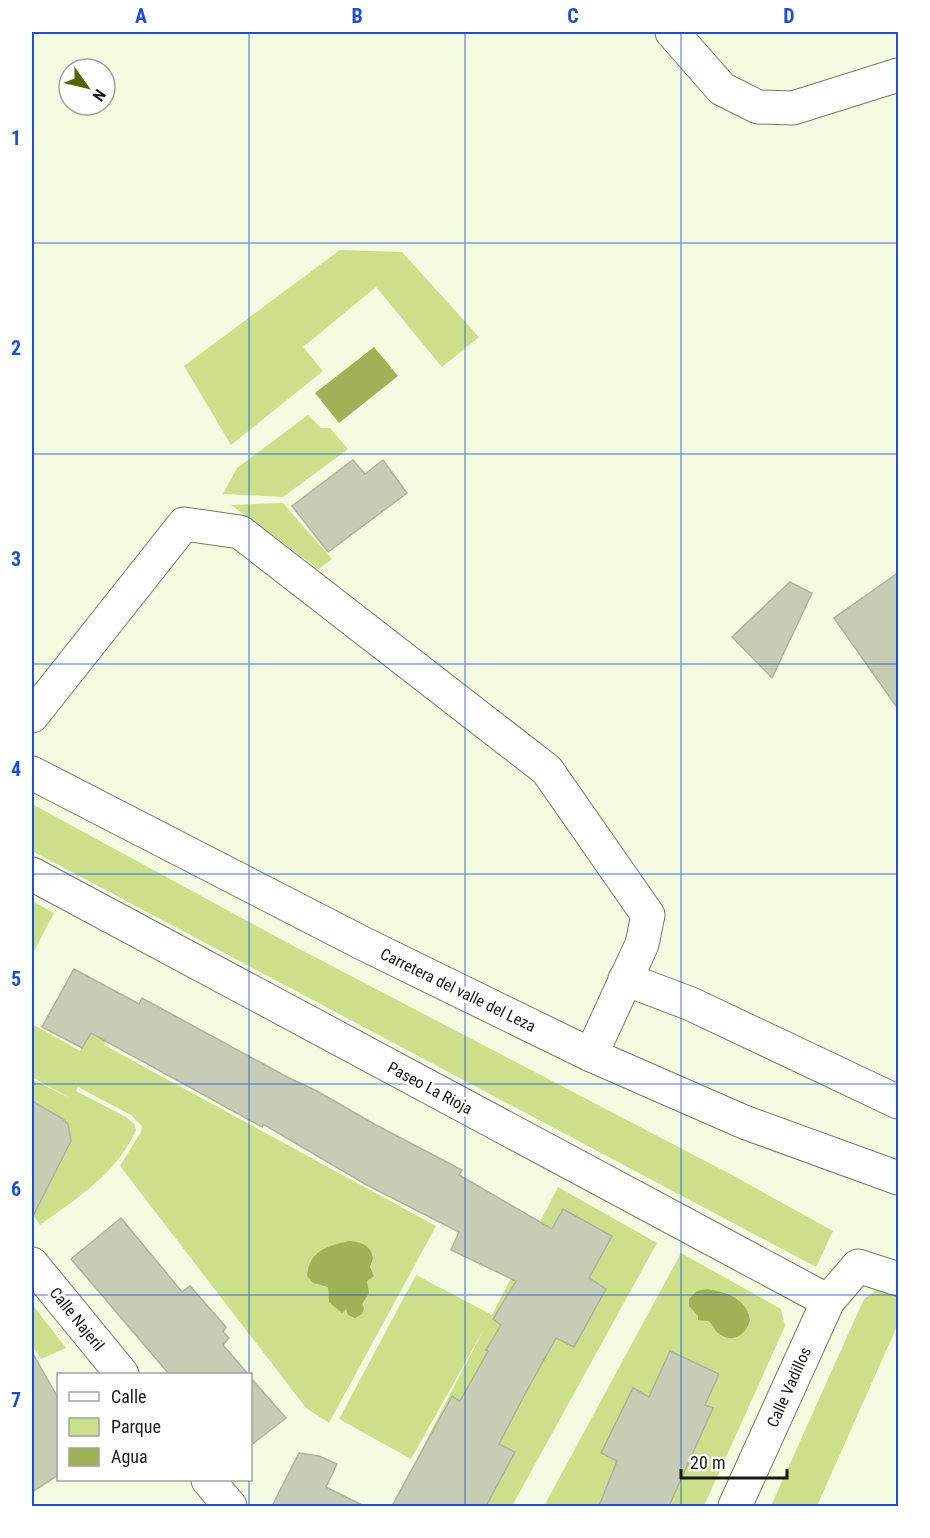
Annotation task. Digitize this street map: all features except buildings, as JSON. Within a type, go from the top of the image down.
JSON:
[{"type":"street","points":[[672,32],[722,89],[758,107],[793,108],[898,75]]},
{"type":"street","points":[[32,716],[184,524],[240,532],[547,770],[648,915],[642,944],[591,1055]]},
{"type":"street","name":"Carretera del valle del Leza","points":[[32,773],[364,944],[591,1055],[744,1122],[898,1178]]},
{"type":"street","name":"Paseo La Rioja","points":[[32,874],[828,1300]]},
{"type":"street","points":[[625,979],[691,1004],[898,1102]]},
{"type":"street","name":"Calle Najeril","points":[[32,1264],[121,1373]]},
{"type":"street","name":"Calle Vadillos","points":[[735,1506],[828,1300],[858,1266],[898,1278]]},
{"type":"street","points":[[210,1481],[230,1506]]},
{"type":"green space","points":[[340,250],[402,252],[479,337],[442,367],[376,287],[303,347],[323,371],[231,445],[184,366]]},
{"type":"green space","points":[[308,415],[321,428],[330,428],[348,449],[283,497],[223,494],[237,468]]},
{"type":"green space","points":[[283,503],[332,559],[319,569],[231,505]]},
{"type":"green space","points":[[32,804],[286,942],[732,1175],[833,1231],[816,1267],[32,851]]},
{"type":"green space","points":[[32,901],[54,913],[32,955]]},
{"type":"green space","points":[[32,1024],[80,1051],[93,1029],[108,1038],[104,1045],[436,1226],[329,1423],[306,1408],[120,1166],[141,1132],[142,1126],[131,1115],[78,1087],[76,1091],[126,1117],[135,1125],[136,1130],[118,1159],[95,1184],[40,1225],[32,1214],[32,1079],[71,1099],[32,1077]]},
{"type":"green space","points":[[558,1187],[657,1243],[512,1506],[392,1506],[484,1329],[411,1459],[339,1419],[416,1275],[492,1315]]},
{"type":"green space","points":[[681,1253],[781,1309],[785,1326],[704,1506],[544,1506]]},
{"type":"green space","points":[[886,1283],[898,1288],[898,1324],[817,1506],[771,1506],[864,1299]]},
{"type":"green space","points":[[32,1304],[66,1348],[41,1359],[32,1345]]},
{"type":"water","points":[[374,347],[398,376],[339,423],[315,393]]},
{"type":"water","points":[[349,1241],[365,1245],[373,1258],[370,1267],[374,1276],[367,1281],[369,1293],[362,1304],[364,1308],[362,1314],[355,1318],[348,1315],[346,1309],[342,1313],[329,1302],[328,1287],[313,1283],[307,1276],[308,1268],[315,1255],[333,1245]]},
{"type":"water","points":[[707,1289],[729,1295],[745,1307],[750,1320],[745,1330],[737,1337],[722,1336],[708,1321],[698,1320],[698,1316],[689,1306],[689,1299],[697,1291]]}]
